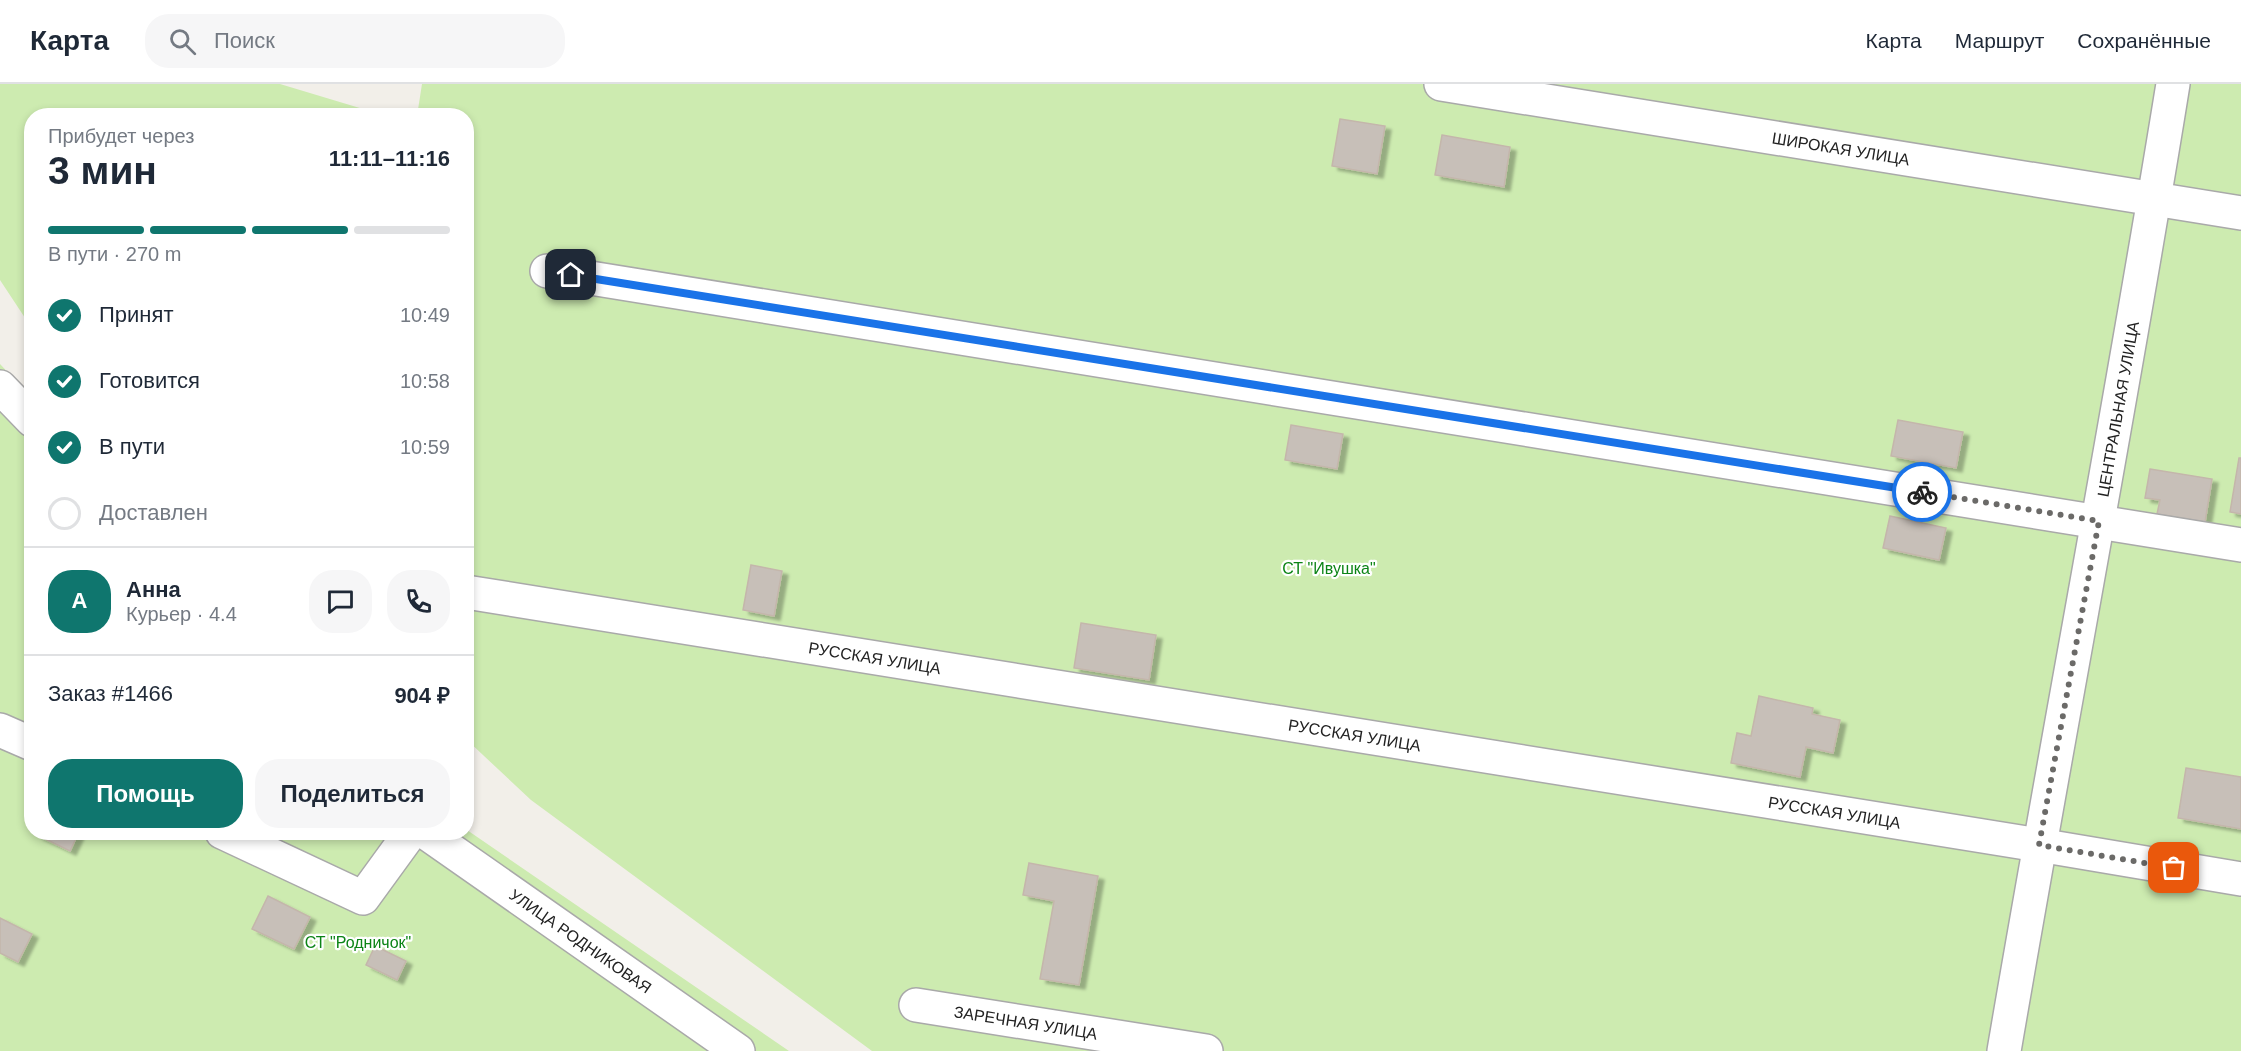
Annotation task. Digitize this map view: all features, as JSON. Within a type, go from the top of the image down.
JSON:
[{"type":"street","name":"ШИРОКАЯ УЛИЦА","points":[[1441,84],[2241,213]]},
{"type":"street","name":"ЦЕНТРАЛЬНАЯ УЛИЦА","points":[[2004,1051],[2039,845],[2099,521],[2173,84]]},
{"type":"street","points":[[547,271],[2241,545]]},
{"type":"street","points":[[0,387],[24,412]]},
{"type":"street","name":"РУССКАЯ УЛИЦА","points":[[474,593],[2241,879]]},
{"type":"street","points":[[0,730],[24,740]]},
{"type":"street","points":[[239,840],[363,898],[405,840]]},
{"type":"street","name":"УЛИЦА РОДНИКОВАЯ","points":[[436,840],[738,1051]]},
{"type":"street","name":"ЗАРЕЧНАЯ УЛИЦА","points":[[916,1005],[1206,1051]]},
{"type":"green space","points":[[0,84],[280,84],[360,108],[24,108],[24,316],[0,280]]},
{"type":"green space","name":"СТ \"Ивушка\"","points":[[422,84],[2241,84],[2241,1051],[872,1051],[531,800],[474,747],[474,108],[418,108]]},
{"type":"green space","name":"СТ \"Родничок\"","points":[[0,364],[24,390],[24,840],[474,840],[474,835],[789,1051],[0,1051]]},
{"type":"building","points":[[1340,119],[1385,126],[1377,174],[1332,166]]},
{"type":"building","points":[[1442,135],[1510,147],[1504,187],[1435,175]]},
{"type":"building","points":[[1898,420],[1963,432],[1956,468],[1891,456]]},
{"type":"building","points":[[1291,425],[1343,434],[1337,469],[1285,460]]},
{"type":"building","points":[[2239,458],[2241,458],[2241,514],[2230,512]]},
{"type":"building","points":[[2150,469],[2212,479],[2205,522],[2157,514],[2160,500],[2145,498]]},
{"type":"building","points":[[1890,516],[1946,528],[1939,560],[1883,548]]},
{"type":"building","points":[[751,565],[782,571],[774,616],[743,610]]},
{"type":"building","points":[[1081,623],[1156,635],[1149,680],[1074,668]]},
{"type":"building","points":[[1759,696],[1813,708],[1812,714],[1840,720],[1833,753],[1806,747],[1800,777],[1731,763],[1737,733],[1751,736]]},
{"type":"building","points":[[2186,768],[2241,777],[2241,829],[2178,818]]},
{"type":"building","points":[[47,840],[75,840],[70,851]]},
{"type":"building","points":[[1029,863],[1098,876],[1079,985],[1040,979],[1054,901],[1023,895]]},
{"type":"building","points":[[268,896],[310,917],[294,949],[252,929]]},
{"type":"building","points":[[0,918],[32,934],[18,962],[0,953]]},
{"type":"building","points":[[375,946],[406,961],[397,980],[366,965]]},
{"type":"way so far","points":[[1922,492],[2099,521],[2039,845],[2174,868]]},
{"type":"route","points":[[571,275],[1922,492]]}]
